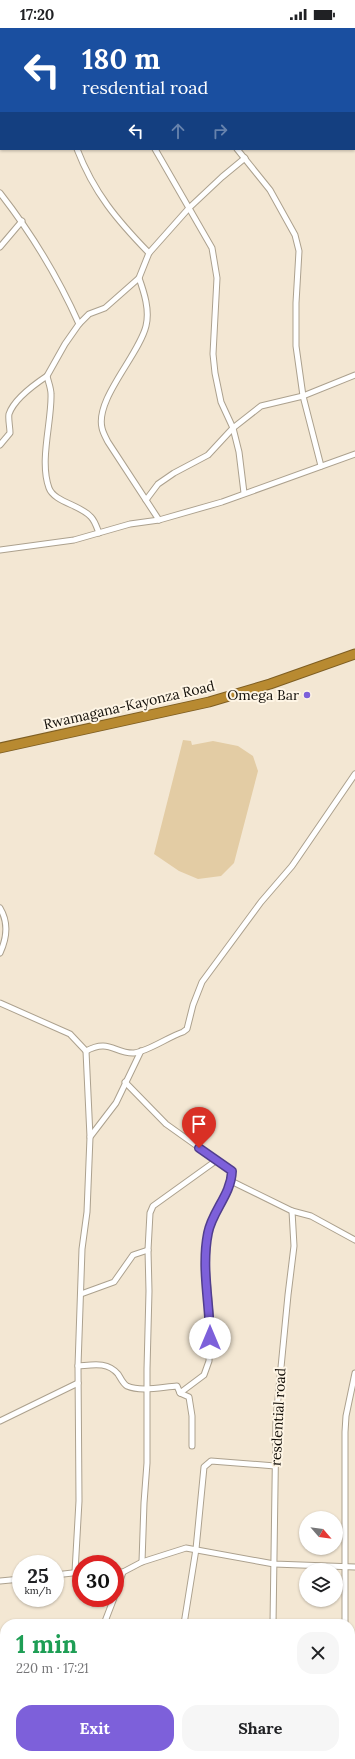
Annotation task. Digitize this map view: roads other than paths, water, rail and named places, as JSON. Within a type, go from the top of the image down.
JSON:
[{"type":"highway","name":"Rwamagana-Kayonza Road","points":[[0,748],[209,702],[270,684],[355,654]]},
{"type":"street","points":[[77,150],[92,184],[114,216],[149,253]]},
{"type":"street","points":[[156,150],[212,248],[217,278],[213,354],[221,402],[233,428],[239,452],[244,494]]},
{"type":"street","points":[[238,150],[270,190],[296,234],[299,251],[296,303],[296,346],[303,396],[321,466]]},
{"type":"street","points":[[0,445],[10,433],[10,414],[17,402],[31,387],[47,376],[65,344],[79,324],[89,314],[105,308],[139,278],[149,253],[189,208],[245,158]]},
{"type":"street","points":[[0,193],[22,221],[65,294],[79,324]]},
{"type":"street","points":[[0,247],[22,221]]},
{"type":"street","points":[[139,278],[143,289],[148,314],[146,327],[134,352],[108,396],[101,420],[102,428],[108,442],[158,520]]},
{"type":"street","points":[[146,500],[158,484],[208,455],[233,428],[261,406],[303,396],[355,375]]},
{"type":"street","points":[[47,376],[51,393],[47,438],[47,481],[50,491],[57,497],[84,511],[91,517],[99,533]]},
{"type":"street","points":[[0,550],[74,540],[130,524],[158,520],[222,502],[355,454]]},
{"type":"street","points":[[86,1051],[94,1046],[110,1046],[132,1053],[141,1051],[187,1029],[193,1004],[202,982],[261,902],[292,866],[355,774]]},
{"type":"street","points":[[0,908],[4,915],[6,934],[0,953]]},
{"type":"street","points":[[0,1003],[70,1034],[86,1051],[90,1137],[87,1212],[82,1249],[78,1366],[78,1555]]},
{"type":"street","points":[[90,1137],[116,1104],[125,1082],[141,1051]]},
{"type":"street","points":[[125,1082],[166,1124],[232,1171],[231,1181],[208,1232],[206,1265],[210,1314],[209,1361],[204,1375],[180,1393]]},
{"type":"street","points":[[142,1562],[147,1463],[148,1250],[150,1212],[153,1206],[217,1160]]},
{"type":"street","points":[[231,1181],[292,1211],[311,1216],[355,1240]]},
{"type":"street","name":"resdential road","points":[[273,1619],[276,1419],[294,1246],[292,1211]]},
{"type":"street","points":[[81,1294],[114,1282],[133,1255],[148,1250]]},
{"type":"street","points":[[78,1366],[104,1364],[116,1371],[125,1384],[148,1388],[176,1386],[180,1393],[189,1397],[192,1416],[192,1446]]},
{"type":"street","points":[[345,1619],[345,1432],[346,1416],[355,1373]]},
{"type":"street","points":[[0,1421],[78,1383]]},
{"type":"street","points":[[185,1619],[196,1549],[204,1467],[211,1461],[275,1466]]},
{"type":"street","points":[[124,1572],[142,1562],[186,1548],[274,1564],[355,1567]]},
{"type":"street","points":[[0,1581],[12,1580]]},
{"type":"street","points":[[106,1619],[111,1607]]},
{"type":"place","name":"Omega Bar","points":[[307,695]]}]
